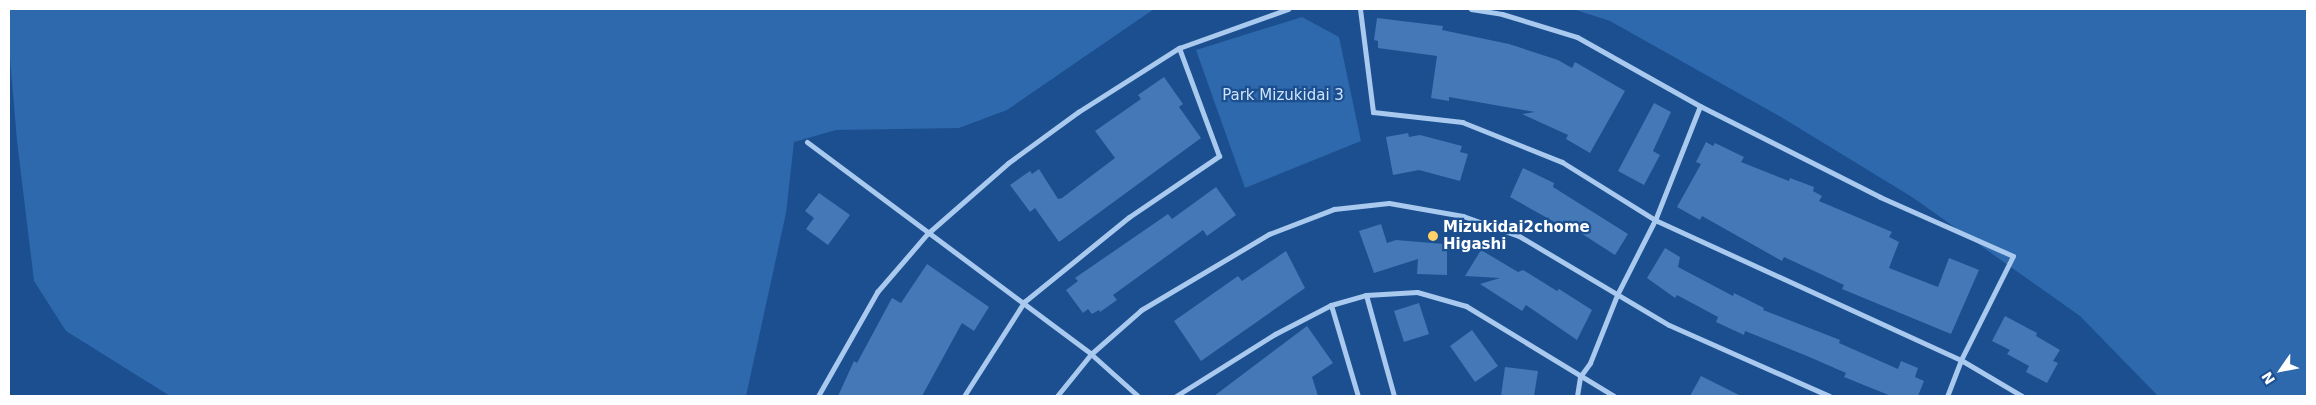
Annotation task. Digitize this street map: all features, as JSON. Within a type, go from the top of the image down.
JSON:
[{"type":"street","points":[[818,396],[877,292],[927,234],[1008,163],[1078,112],[1179,48],[1288,9]]},
{"type":"street","points":[[1360,9],[1373,112],[1462,122],[1502,136],[1562,162],[1655,220],[1961,360],[2022,396]]},
{"type":"street","points":[[1471,9],[1502,14],[1577,37],[1700,106],[1880,197],[2013,256],[1961,360],[1947,396]]},
{"type":"street","points":[[964,396],[1024,302],[1129,217],[1219,156],[1179,48]]},
{"type":"street","points":[[1577,396],[1580,377],[1590,362],[1617,295],[1655,220],[1700,106]]},
{"type":"street","points":[[806,142],[927,234],[1024,302],[1091,354],[1138,396]]},
{"type":"street","points":[[1057,396],[1091,354],[1141,310],[1269,234],[1334,209],[1380,204],[1463,216],[1519,236],[1669,325],[1829,396]]},
{"type":"street","points":[[1176,396],[1258,344],[1331,305],[1366,295],[1417,292],[1466,306],[1614,396]]},
{"type":"street","points":[[1366,295],[1394,396]]},
{"type":"street","points":[[1331,305],[1358,396]]},
{"type":"green space","points":[[9,9],[1154,9],[1007,110],[959,128],[836,130],[794,142],[786,213],[746,396],[170,396],[66,331],[34,281],[17,141],[9,46]]},
{"type":"green space","points":[[1573,9],[2307,9],[2307,396],[2158,396],[2080,316],[1912,197],[1781,117],[1610,21]]},
{"type":"green space","name":"Park Mizukidai 3","points":[[1302,17],[1339,37],[1361,141],[1245,188],[1196,50]]},
{"type":"building","points":[[1377,18],[1443,26],[1442,30],[1509,44],[1558,60],[1572,68],[1575,62],[1625,91],[1590,153],[1566,139],[1568,135],[1522,114],[1535,112],[1449,97],[1449,101],[1431,98],[1437,56],[1378,48],[1378,41],[1374,40]]},
{"type":"building","points":[[1164,77],[1183,104],[1179,107],[1201,138],[1059,242],[1035,208],[1030,212],[1010,185],[1030,171],[1032,174],[1039,169],[1058,199],[1062,198],[1115,158],[1095,131],[1141,99],[1138,95]]},
{"type":"building","points":[[1654,103],[1671,112],[1653,151],[1660,155],[1644,185],[1618,171]]},
{"type":"building","points":[[1408,133],[1409,137],[1420,135],[1462,146],[1460,152],[1468,154],[1460,181],[1419,170],[1393,175],[1386,137]]},
{"type":"building","points":[[1706,142],[1713,146],[1715,143],[1744,157],[1741,162],[1789,181],[1790,178],[1814,187],[1813,191],[1822,196],[1819,201],[1892,232],[1889,237],[1899,242],[1889,268],[1938,287],[1949,258],[1979,270],[1951,334],[1842,289],[1844,285],[1784,257],[1782,261],[1702,216],[1700,220],[1677,207],[1701,164],[1696,162]]},
{"type":"building","points":[[1523,168],[1554,183],[1553,187],[1628,234],[1615,255],[1576,230],[1574,233],[1510,197]]},
{"type":"building","points":[[1216,187],[1236,215],[1207,236],[1203,230],[1113,295],[1117,300],[1100,312],[1099,310],[1092,314],[1088,309],[1083,313],[1066,290],[1078,281],[1075,278],[1168,214],[1172,219]]},
{"type":"building","points":[[819,193],[850,215],[828,245],[806,229],[814,218],[805,211]]},
{"type":"building","points":[[1381,224],[1387,243],[1396,240],[1456,245],[1447,249],[1447,275],[1417,274],[1418,259],[1374,273],[1359,231]]},
{"type":"building","points":[[1665,248],[1680,257],[1678,267],[1733,296],[1734,293],[1764,308],[1763,310],[1840,340],[1839,343],[1898,369],[1901,361],[1918,368],[1915,377],[1924,381],[1918,396],[1891,396],[1844,377],[1846,373],[1807,356],[1745,331],[1744,335],[1716,322],[1718,317],[1677,295],[1675,298],[1647,278]]},
{"type":"building","points":[[1481,250],[1518,272],[1523,270],[1557,291],[1559,289],[1592,310],[1577,340],[1526,305],[1522,311],[1480,284],[1500,278],[1465,276]]},
{"type":"building","points":[[1286,251],[1305,288],[1201,361],[1174,321],[1238,276],[1242,281]]},
{"type":"building","points":[[927,264],[989,307],[974,331],[962,323],[922,396],[838,396],[854,361],[857,363],[892,298],[901,303]]},
{"type":"building","points":[[1419,303],[1429,334],[1404,342],[1394,311]]},
{"type":"building","points":[[2005,316],[2037,333],[2036,336],[2060,350],[2053,361],[2058,363],[2047,383],[2026,372],[2029,366],[2007,354],[2010,350],[1992,341]]},
{"type":"building","points":[[1307,326],[1333,363],[1312,377],[1318,396],[1214,396]]},
{"type":"building","points":[[1472,330],[1498,366],[1475,382],[1450,346]]},
{"type":"building","points":[[1505,367],[1538,371],[1534,396],[1501,396]]},
{"type":"building","points":[[1701,376],[1741,396],[1690,396]]},
{"type":"place","name":"Mizukidai2chome Higashi","points":[[1433,236]]}]
